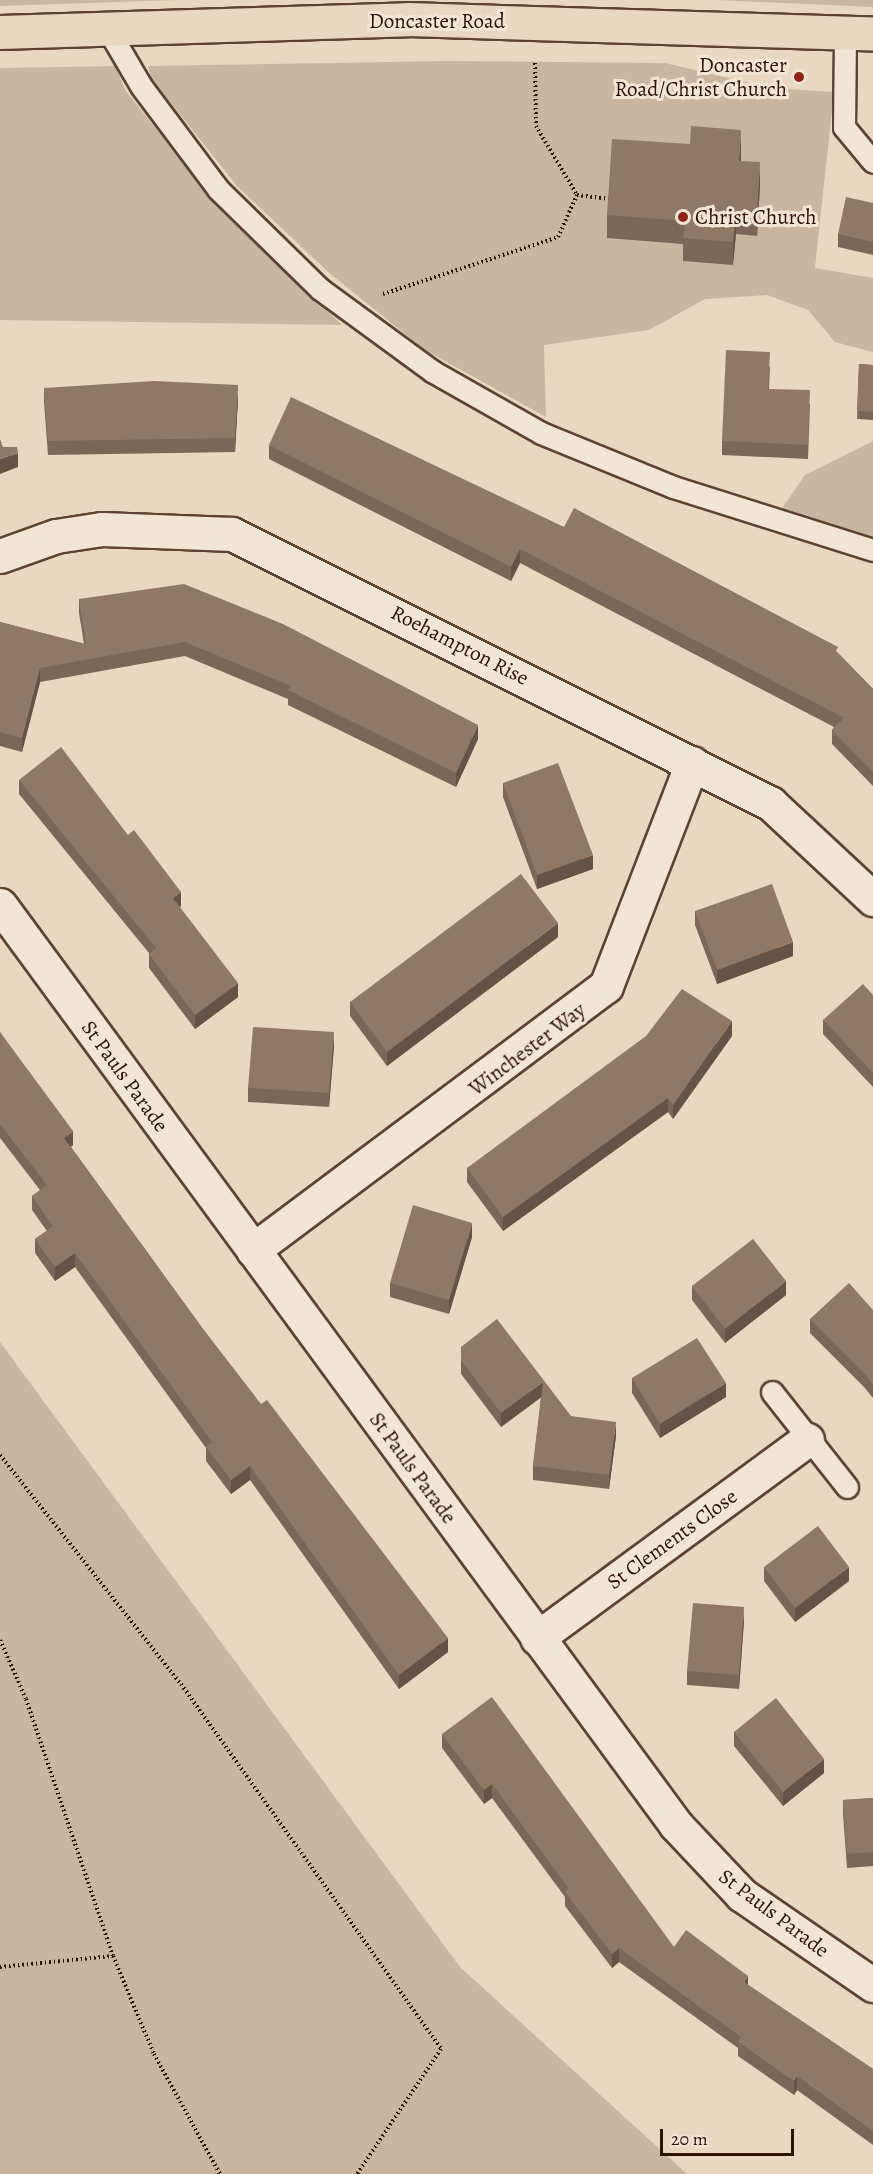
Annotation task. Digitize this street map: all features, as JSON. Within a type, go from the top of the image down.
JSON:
[{"type":"highway","name":"Doncaster Road","points":[[0,32],[408,19],[859,34]]},
{"type":"street","name":"Roehampton Rise","points":[[0,556],[56,536],[102,529],[232,534],[770,803],[873,899]]},
{"type":"street","name":"Winchester Way","points":[[253,1250],[606,986],[692,763]]},
{"type":"street","name":"St Pauls Parade","points":[[0,904],[537,1638],[705,1860],[742,1894],[873,1985]]},
{"type":"street","name":"St Clements Close","points":[[537,1638],[807,1440]]},
{"type":"lane","points":[[107,28],[141,86],[218,189],[320,289],[432,371],[541,433],[673,487],[873,550]]},
{"type":"lane","points":[[859,34],[844,127],[873,162]]},
{"type":"lane","points":[[772,1392],[807,1440],[847,1487]]},
{"type":"path","points":[[535,69],[536,126],[577,195]]},
{"type":"path","points":[[360,318],[378,296],[558,237],[577,195]]},
{"type":"path","points":[[577,195],[610,199]]},
{"type":"path","points":[[0,1455],[181,1684],[441,2049],[357,2174]]},
{"type":"path","points":[[0,1640],[26,1699],[113,1956],[154,2055],[220,2174]]},
{"type":"path","points":[[0,1967],[113,1956]]},
{"type":"shaded area","points":[[0,0],[177,0],[0,6]]},
{"type":"shaded area","points":[[715,0],[873,0],[873,7],[737,1]]},
{"type":"shaded area","points":[[447,61],[665,63],[770,88],[834,92],[815,268],[873,278],[873,352],[835,342],[808,310],[767,295],[705,299],[649,330],[544,345],[546,417],[425,350],[328,272],[237,186],[151,78],[148,66]]},
{"type":"shaded area","points":[[115,66],[126,91],[208,194],[342,325],[0,320],[0,68]]},
{"type":"shaded area","points":[[873,441],[873,560],[767,530],[805,475]]},
{"type":"shaded area","points":[[0,1342],[460,1967],[687,2174],[0,2174]]},
{"type":"building","name":"Christ Church","points":[[691,126],[741,130],[739,161],[760,162],[757,213],[736,211],[733,242],[683,238],[685,221],[607,215],[612,139],[690,144]]},
{"type":"building","points":[[846,197],[873,203],[873,242],[838,234]]},
{"type":"building","points":[[726,350],[770,352],[768,389],[810,390],[808,445],[722,441]]},
{"type":"building","points":[[859,364],[873,365],[873,412],[857,411]]},
{"type":"building","points":[[154,381],[238,385],[235,438],[48,441],[44,388]]},
{"type":"building","points":[[291,397],[564,527],[574,508],[838,647],[836,651],[873,689],[873,772],[832,730],[844,718],[520,549],[511,567],[269,445]]},
{"type":"building","points":[[0,439],[3,447],[17,447],[18,453],[0,459]]},
{"type":"building","points":[[184,584],[283,624],[478,725],[456,773],[288,690],[291,686],[185,642],[40,668],[22,738],[0,732],[0,622],[86,644],[79,599]]},
{"type":"building","points":[[61,747],[128,835],[134,830],[181,892],[173,898],[238,983],[195,1015],[149,954],[156,948],[19,780]]},
{"type":"building","points":[[558,763],[593,855],[537,875],[503,783]]},
{"type":"building","points":[[521,874],[558,923],[387,1052],[350,1002]]},
{"type":"building","points":[[772,884],[793,942],[717,970],[695,911]]},
{"type":"building","points":[[863,984],[873,995],[873,1073],[823,1020]]},
{"type":"building","points":[[682,989],[732,1021],[673,1105],[668,1098],[503,1217],[467,1168],[646,1036]]},
{"type":"building","points":[[253,1027],[334,1032],[329,1093],[248,1088]]},
{"type":"building","points":[[0,1032],[73,1131],[64,1138],[203,1329],[261,1404],[267,1400],[448,1638],[399,1675],[250,1466],[231,1480],[206,1447],[212,1442],[75,1253],[55,1267],[35,1239],[53,1226],[32,1196],[47,1185],[0,1124]]},
{"type":"building","points":[[413,1205],[472,1223],[449,1300],[390,1283]]},
{"type":"building","points":[[753,1239],[786,1281],[725,1329],[692,1286]]},
{"type":"building","points":[[849,1283],[873,1310],[873,1384],[810,1319]]},
{"type":"building","points":[[497,1319],[571,1416],[616,1422],[609,1475],[533,1466],[543,1382],[501,1413],[461,1360],[461,1347]]},
{"type":"building","points":[[697,1338],[726,1383],[660,1424],[632,1378]]},
{"type":"building","points":[[818,1526],[849,1567],[795,1608],[764,1567]]},
{"type":"building","points":[[693,1603],[744,1607],[739,1675],[687,1671]]},
{"type":"building","points":[[492,1697],[674,1947],[686,1930],[748,1976],[744,1982],[873,2069],[873,2131],[797,2076],[794,2081],[738,2042],[741,2037],[619,1948],[612,1954],[565,1892],[569,1889],[492,1784],[484,1790],[442,1734]]},
{"type":"building","points":[[776,1698],[824,1759],[783,1792],[734,1732]]},
{"type":"building","points":[[873,1798],[873,1852],[847,1854],[843,1800]]},
{"type":"place","name":"Doncaster Road/Christ Church","points":[[799,77]]},
{"type":"place","name":"Christ Church","points":[[683,217]]}]
